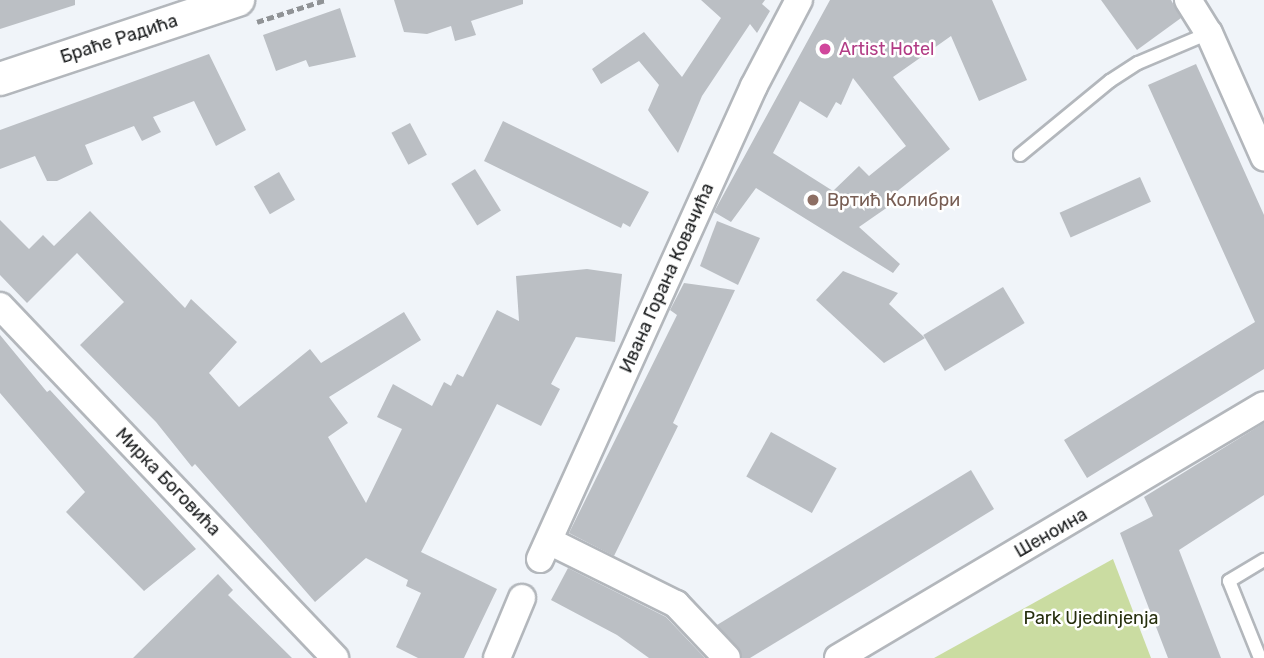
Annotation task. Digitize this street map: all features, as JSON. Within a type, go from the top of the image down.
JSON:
[{"type":"street","name":"Браће Радића","points":[[0,79],[238,0]]},
{"type":"street","name":"Ивана Горана Ковачића","points":[[727,658],[676,604],[544,550],[754,86],[799,0]]},
{"type":"street","points":[[1188,0],[1209,33],[1264,157]]},
{"type":"street","name":"Мирка Боговића","points":[[0,306],[335,658]]},
{"type":"street","name":"Шеноина","points":[[838,658],[1264,405]]},
{"type":"street","points":[[497,658],[522,598]]},
{"type":"lane","points":[[1020,155],[1111,81],[1138,63],[1209,33]]},
{"type":"lane","points":[[1260,658],[1229,581],[1264,560]]},
{"type":"green space","name":"Park Ujedinjenja","points":[[1113,559],[1151,658],[934,658]]},
{"type":"building","points":[[0,0],[75,0],[75,5],[0,29]]},
{"type":"building","points":[[394,0],[523,0],[523,4],[471,21],[476,35],[455,41],[451,26],[427,34],[404,32]]},
{"type":"building","points":[[701,0],[765,0],[762,4],[770,11],[757,33],[750,24],[702,96],[678,153],[648,110],[659,85],[639,61],[601,84],[592,69],[644,32],[682,77],[721,18]]},
{"type":"building","points":[[830,0],[992,0],[1027,80],[979,101],[951,36],[893,77],[950,149],[890,197],[895,202],[859,227],[900,264],[893,273],[756,188],[731,222],[714,212]],"holes":[[[853,78],[906,146],[869,176],[859,166],[833,191],[773,153],[800,101],[827,118],[836,102],[841,105]]]},
{"type":"building","points":[[1101,0],[1171,0],[1181,18],[1137,50]]},
{"type":"building","points":[[340,8],[356,57],[309,67],[306,60],[276,71],[263,35]]},
{"type":"building","points":[[209,54],[246,130],[216,146],[194,101],[153,117],[161,132],[142,141],[134,126],[85,145],[93,164],[57,181],[47,181],[35,156],[0,169],[0,130]]},
{"type":"building","points":[[1196,64],[1264,215],[1264,369],[1087,478],[1064,440],[1255,322],[1148,85]]},
{"type":"building","points":[[503,121],[649,192],[630,227],[623,223],[621,228],[484,161]]},
{"type":"building","points":[[410,123],[427,155],[408,165],[391,133]]},
{"type":"building","points":[[475,169],[501,211],[477,225],[451,184]]},
{"type":"building","points":[[279,172],[295,200],[270,214],[254,186]]},
{"type":"building","points":[[1140,177],[1151,202],[1071,237],[1060,213]]},
{"type":"building","points":[[90,211],[185,308],[191,299],[237,342],[209,373],[239,407],[310,349],[321,363],[404,312],[421,340],[329,397],[348,423],[328,437],[366,503],[402,429],[377,417],[393,384],[432,406],[444,382],[451,386],[457,374],[463,377],[497,310],[519,321],[516,276],[587,269],[622,274],[615,342],[576,337],[551,384],[560,389],[541,426],[497,404],[421,552],[497,589],[464,658],[418,658],[396,647],[421,593],[406,586],[408,580],[366,558],[315,602],[195,464],[192,467],[156,422],[80,345],[124,302],[77,253],[27,303],[0,275],[0,220],[29,249],[43,235],[54,246]]},
{"type":"building","points":[[717,221],[760,238],[738,285],[700,266]]},
{"type":"building","points":[[843,271],[898,293],[889,304],[925,338],[884,363],[816,300]]},
{"type":"building","points":[[684,283],[735,290],[673,423],[678,426],[614,556],[569,533],[677,315],[670,310]]},
{"type":"building","points":[[1003,287],[1025,323],[945,371],[923,335]]},
{"type":"building","points":[[0,335],[47,392],[50,390],[196,549],[144,591],[66,512],[85,492],[0,393]]},
{"type":"building","points":[[1264,423],[1264,495],[1179,550],[1221,658],[1168,658],[1120,533],[1153,516],[1144,497]]},
{"type":"building","points":[[771,432],[837,468],[812,513],[746,477]]},
{"type":"building","points":[[971,470],[994,509],[869,586],[750,658],[742,658],[717,625]]},
{"type":"building","points":[[568,568],[666,617],[705,658],[649,658],[617,635],[551,600]]},
{"type":"building","points":[[218,574],[233,590],[228,595],[292,658],[133,658]]},
{"type":"place","name":"Artist Hotel","points":[[825,49]]},
{"type":"place","name":"Вртић Колибри","points":[[813,200]]}]
